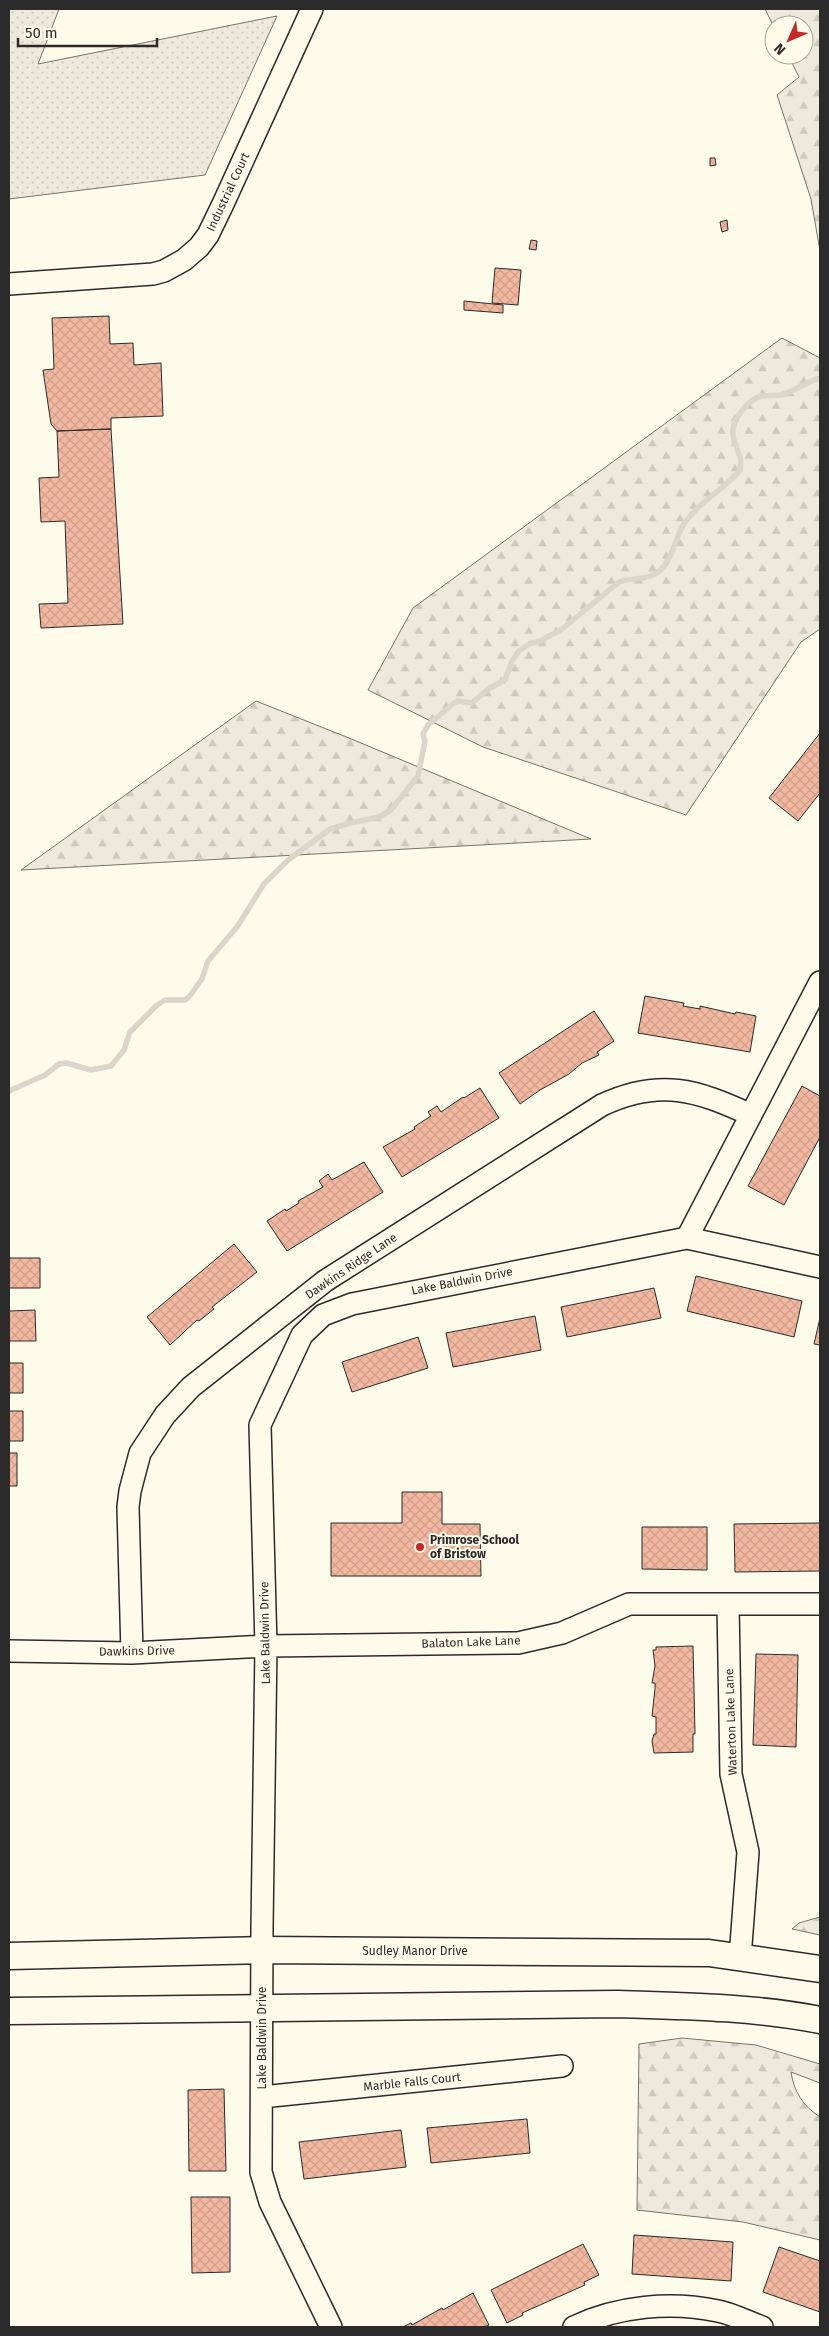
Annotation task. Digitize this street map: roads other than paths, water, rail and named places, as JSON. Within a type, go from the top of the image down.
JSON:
[{"type":"main road","name":"Sudley Manor Drive","points":[[9,1956],[262,1950],[709,1953],[820,1969]]},
{"type":"main road","points":[[9,2011],[618,2004],[764,2011],[820,2020]]},
{"type":"street","name":"Industrial Court","points":[[9,284],[152,274],[171,268],[192,254],[208,235],[312,9]]},
{"type":"street","points":[[687,1238],[820,982]]},
{"type":"street","name":"Dawkins Ridge Lane","points":[[132,1652],[128,1507],[130,1491],[140,1453],[152,1432],[191,1387],[325,1281],[602,1104],[636,1092],[667,1090],[693,1092],[713,1097],[751,1115]]},
{"type":"street","name":"Lake Baldwin Drive","points":[[331,2327],[270,2202],[261,2172],[261,2008],[266,1646],[260,1425],[296,1345],[313,1323],[333,1311],[373,1298],[687,1238],[820,1267]]},
{"type":"street","name":"Balaton Lake Lane","points":[[266,1646],[518,1643],[562,1633],[630,1604],[820,1604]]},
{"type":"street","name":"Waterton Lake Lane","points":[[728,1604],[731,1774],[748,1852],[740,1958]]},
{"type":"street","name":"Dawkins Drive","points":[[9,1651],[132,1652],[266,1646]]},
{"type":"street","name":"Marble Falls Court","points":[[262,2097],[562,2066]]},
{"type":"street","points":[[574,2327],[590,2319],[637,2307],[682,2306],[719,2311],[762,2327]]},
{"type":"waterway","points":[[9,1091],[45,1075],[59,1064],[66,1063],[91,1070],[111,1066],[124,1050],[130,1032],[157,1005],[165,1000],[185,1000],[189,997],[202,979],[208,961],[237,927],[264,884],[288,860],[330,829],[379,817],[391,810],[418,776],[425,741],[423,734],[428,725],[454,703],[458,701],[472,703],[488,689],[505,680],[512,661],[519,651],[529,644],[540,641],[562,629],[619,582],[649,577],[664,566],[682,527],[688,519],[740,470],[741,464],[733,430],[736,420],[747,404],[764,396],[781,395],[820,378]]},
{"type":"place","name":"Primrose School of Bristow","points":[[420,1547]]}]
